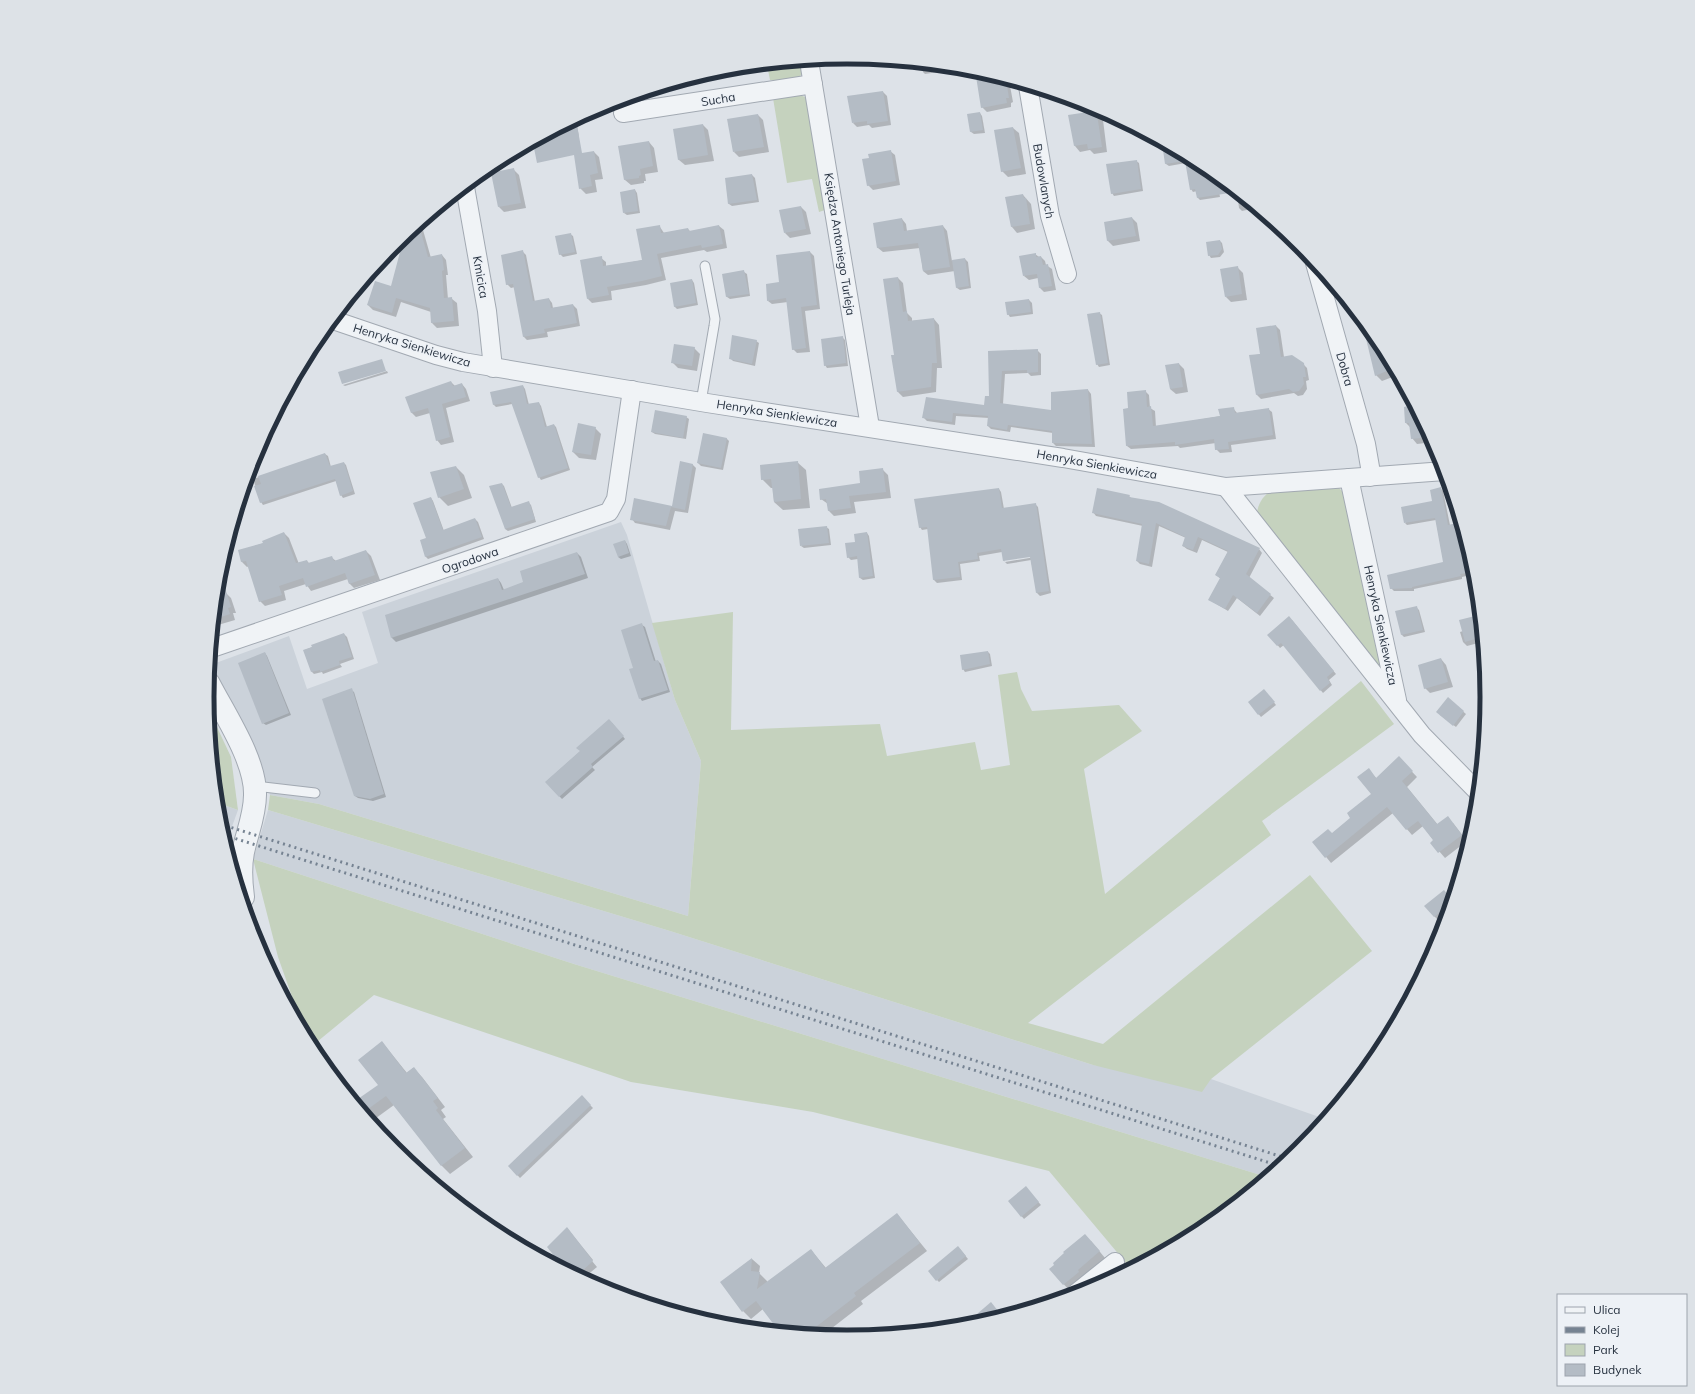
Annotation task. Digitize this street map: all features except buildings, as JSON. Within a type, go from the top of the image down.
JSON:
[{"type":"street","name":"Księdza Antoniego Turleja","points":[[811,65],[870,427]]},
{"type":"street","name":"Sucha","points":[[623,113],[813,84]]},
{"type":"street","name":"Budowlanych","points":[[1029,91],[1050,216],[1067,274]]},
{"type":"street","name":"Kmicica","points":[[466,192],[486,304],[493,368]]},
{"type":"street","name":"Dobra","points":[[1318,275],[1366,444],[1370,462],[1370,477]]},
{"type":"street","name":"Henryka Sienkiewicza","points":[[338,322],[436,355],[493,368],[1063,458],[1226,487],[1349,478],[1398,705]]},
{"type":"street","name":"Ogrodowa","points":[[217,646],[609,512],[616,499],[632,390]]},
{"type":"street","points":[[1349,478],[1438,472]]},
{"type":"street","name":"Henryka Sienkiewicza","points":[[1226,487],[1422,735],[1474,788]]},
{"type":"street","points":[[214,694],[250,764],[255,786],[252,818],[241,864],[241,877]]},
{"type":"street","points":[[1089,1282],[1114,1262]]},
{"type":"lane","points":[[701,402],[714,326],[705,266]]},
{"type":"lane","points":[[255,786],[315,793]]},
{"type":"shaded area","points":[[621,522],[627,535],[675,700],[701,761],[688,916],[319,804],[270,795],[264,775],[215,674],[216,663],[289,636],[307,689],[378,663],[362,612]]},
{"type":"shaded area","points":[[224,805],[238,810],[230,833]]},
{"type":"shaded area","points":[[268,810],[670,931],[1093,1065],[1211,1079],[1320,1117],[1295,1145],[1262,1175],[574,964],[253,859]]},
{"type":"green space","points":[[802,65],[803,73],[796,80],[770,80],[768,69]]},
{"type":"green space","points":[[795,93],[805,97],[809,106],[825,210],[819,212],[812,179],[787,183],[773,98]]},
{"type":"green space","points":[[1338,487],[1344,493],[1381,665],[1378,666],[1257,513],[1258,506],[1262,500],[1272,491]]},
{"type":"green space","points":[[733,612],[731,730],[880,724],[887,756],[975,742],[981,770],[1010,765],[998,675],[1017,672],[1021,689],[1032,711],[1119,705],[1142,731],[1084,769],[1105,894],[1361,681],[1394,724],[1262,821],[1271,835],[1028,1023],[1103,1044],[1310,875],[1372,951],[1211,1079],[1202,1092],[1093,1065],[670,931],[268,810],[270,795],[319,804],[688,916],[701,761],[675,700],[652,623]]},
{"type":"green space","points":[[215,723],[231,757],[238,810],[224,805],[220,780]]},
{"type":"green space","points":[[253,859],[574,964],[1262,1175],[1233,1199],[1199,1223],[1164,1245],[1121,1268],[1126,1263],[1049,1171],[813,1112],[631,1082],[374,995],[317,1042],[295,1006],[278,957]]},
{"type":"railway","points":[[228,827],[1282,1157]]},
{"type":"railway","points":[[231,837],[1274,1164]]}]
